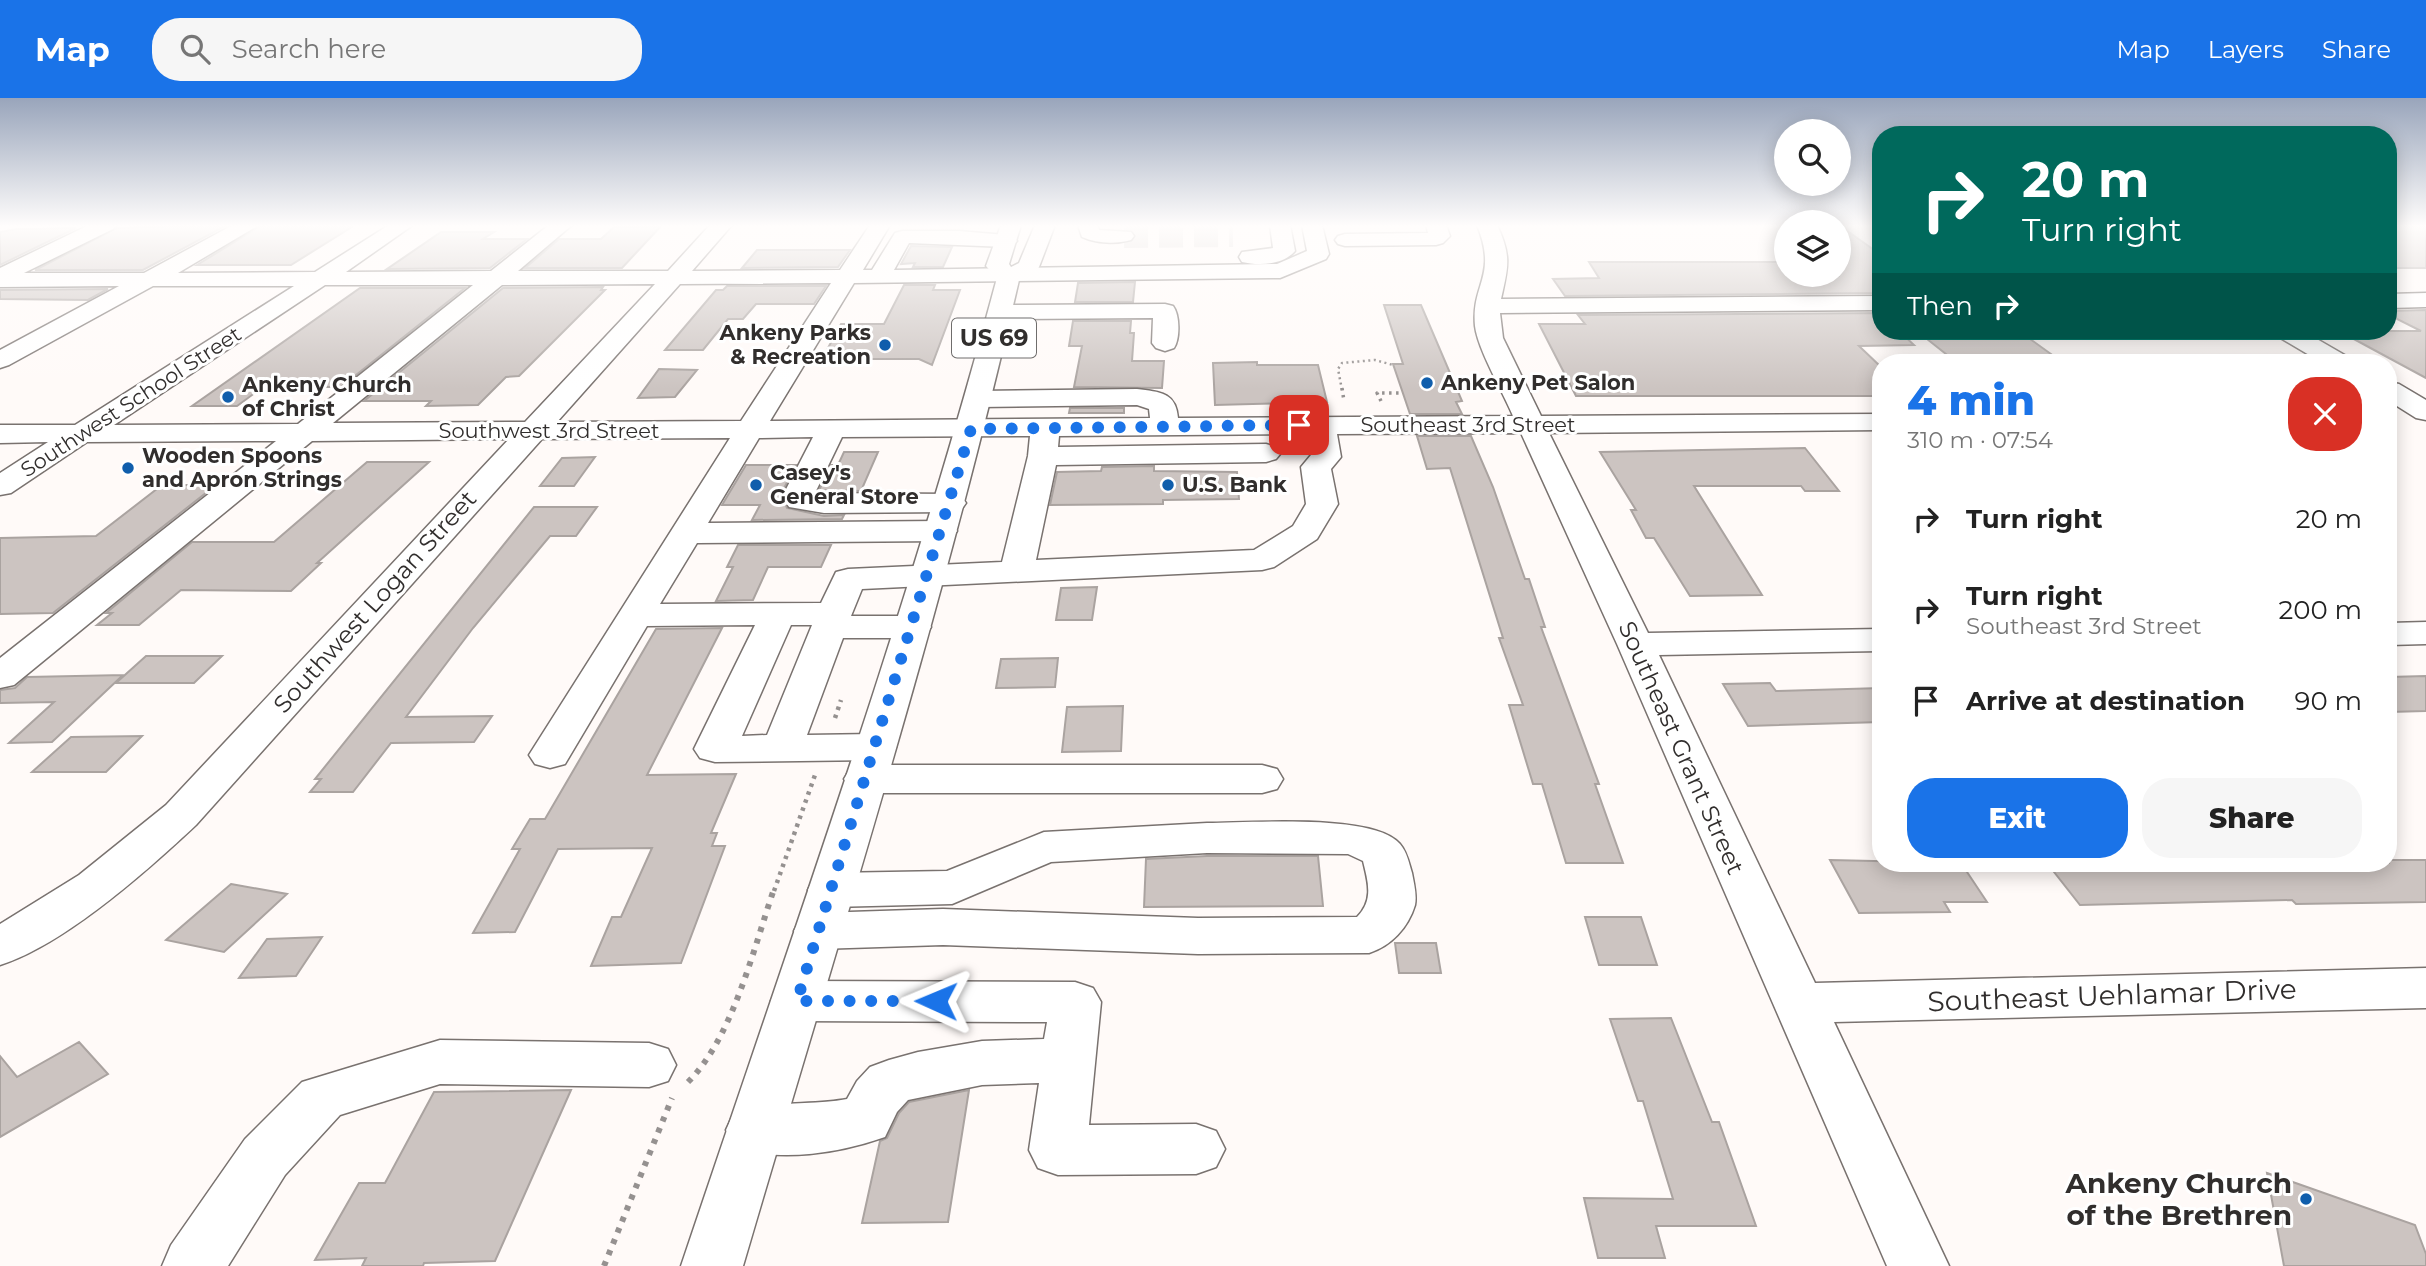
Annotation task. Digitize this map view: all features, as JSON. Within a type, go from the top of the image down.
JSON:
[{"type":"street","points":[[113,280],[192,280]]},
{"type":"street","points":[[0,359],[150,280]]},
{"type":"street","name":"Southwest School Street","points":[[0,486],[320,280]]},
{"type":"street","points":[[0,677],[494,280]]},
{"type":"street","name":"Southwest Logan Street","points":[[0,947],[81,899],[130,862],[181,815],[673,280]]},
{"type":"street","points":[[550,755],[687,533],[759,450],[845,280]]},
{"type":"street","name":"US 69","points":[[712,1266],[928,577],[975,414],[1008,280]]},
{"type":"street","name":"Southeast Grant Street","points":[[1496,280],[1486,325],[1635,644],[1918,1266]]},
{"type":"street","points":[[2397,301],[2426,300]]},
{"type":"street","points":[[1488,306],[1872,303]]},
{"type":"street","points":[[1001,312],[1079,312],[1077,327],[1080,329],[1165,336]]},
{"type":"street","points":[[2301,340],[2325,354]]},
{"type":"street","points":[[2397,395],[2426,414]]},
{"type":"street","points":[[975,414],[1038,398],[1137,397],[1152,399],[1163,405],[1164,427]]},
{"type":"street","points":[[1017,570],[1041,437],[1038,398]]},
{"type":"street","name":"Southwest 3rd Street","points":[[0,434],[531,432],[759,450],[824,443],[975,414]]},
{"type":"street","name":"Southeast 3rd Street","points":[[975,414],[1041,437],[1164,427],[1253,426],[1333,414],[1532,425],[1872,422]]},
{"type":"street","points":[[1316,467],[1326,457],[1333,414]]},
{"type":"street","points":[[2397,416],[2426,414]]},
{"type":"street","points":[[1253,426],[1266,453]]},
{"type":"street","points":[[1041,437],[1266,453],[1316,467]]},
{"type":"street","points":[[759,450],[824,443]]},
{"type":"street","points":[[824,443],[799,495],[800,500],[946,517]]},
{"type":"street","points":[[782,748],[848,579],[1262,560],[1305,532],[1322,505],[1316,467]]},
{"type":"street","points":[[687,533],[946,517]]},
{"type":"street","points":[[636,615],[778,615],[913,626]]},
{"type":"street","points":[[778,615],[715,749],[782,748],[870,763],[1262,779]]},
{"type":"street","points":[[2397,634],[2426,633]]},
{"type":"street","points":[[1635,644],[1872,640]]},
{"type":"street","points":[[824,911],[947,907],[1198,936],[1368,935],[1383,922],[1394,901],[1384,854],[1370,843],[1348,839],[1207,838],[1044,846],[947,907]]},
{"type":"street","name":"Southeast Uehlamar Drive","points":[[1798,1003],[2426,988]]},
{"type":"street","points":[[797,1001],[1075,1002],[1058,1150],[1196,1149]]},
{"type":"street","points":[[754,1130],[817,1129],[865,1120],[876,1097],[889,1083],[918,1074],[982,1063],[1068,1060]]},
{"type":"street","points":[[193,1266],[265,1157],[321,1098],[440,1062],[649,1065]]},
{"type":"path","points":[[1333,414],[1338,369],[1342,363],[1375,360],[1393,365]]},
{"type":"path","points":[[1380,403],[1377,393],[1403,393]]},
{"type":"building","points":[[1553,280],[1774,280],[1774,287],[1851,287],[1851,280],[1872,280],[1872,293],[1565,296]]},
{"type":"building","points":[[1135,282],[1133,302],[1075,302],[1078,283]]},
{"type":"building","name":"Ankeny Parks & Recreation","points":[[904,285],[935,285],[933,290],[960,290],[932,365],[919,359],[822,359],[841,324],[884,324]]},
{"type":"building","points":[[727,286],[826,286],[814,304],[756,304],[743,319],[728,319],[703,350],[665,350],[716,290],[723,290]]},
{"type":"building","points":[[603,287],[601,290],[605,290],[519,376],[506,377],[478,405],[426,406],[431,401],[364,401],[503,288]]},
{"type":"building","points":[[360,288],[465,288],[341,387],[263,387],[237,406],[192,406]]},
{"type":"building","points":[[108,289],[88,300],[0,299],[0,290]]},
{"type":"building","points":[[1384,305],[1421,305],[1462,401],[1456,402],[1462,414],[1410,414],[1393,364],[1403,364]]},
{"type":"building","points":[[2426,310],[2426,378],[2397,362],[2397,354],[2382,354],[2356,340],[2397,340],[2397,331],[2421,331],[2397,319],[2397,311]]},
{"type":"building","points":[[1872,313],[1872,340],[1909,340],[1914,345],[1859,346],[1872,358],[1872,396],[1576,396],[1539,324],[1585,324],[1578,315]]},
{"type":"building","points":[[1073,321],[1131,321],[1130,333],[1134,333],[1132,361],[1164,361],[1162,388],[1074,387],[1082,346],[1069,346]]},
{"type":"building","points":[[1928,340],[2031,340],[2051,354],[1946,354]]},
{"type":"building","points":[[1257,362],[1257,365],[1318,365],[1327,402],[1215,405],[1213,363]]},
{"type":"building","points":[[659,369],[697,370],[675,397],[638,398]]},
{"type":"building","points":[[1070,408],[1124,408],[1124,413],[1069,413]]},
{"type":"building","points":[[1417,436],[1471,436],[1493,487],[1525,579],[1529,579],[1545,627],[1541,627],[1599,784],[1595,784],[1623,863],[1566,863],[1542,784],[1533,784],[1509,705],[1523,705],[1499,638],[1503,638],[1450,468],[1427,469]]},
{"type":"building","points":[[1805,448],[1839,491],[1805,491],[1801,486],[1694,486],[1762,595],[1690,596],[1654,538],[1646,538],[1631,510],[1636,510],[1600,452]]},
{"type":"building","points":[[844,452],[878,452],[861,491],[819,490],[831,465],[838,465]]},
{"type":"building","points":[[595,457],[574,486],[540,486],[562,458]]},
{"type":"building","points":[[367,462],[429,462],[317,563],[321,563],[291,591],[181,590],[139,625],[97,625],[112,613],[106,613],[192,542],[274,542]]},
{"type":"building","name":"Casey's General Store","points":[[746,465],[796,465],[781,494],[787,508],[824,516],[844,515],[842,519],[752,520],[760,505],[722,505]]},
{"type":"building","name":"U.S. Bank","points":[[1154,466],[1154,471],[1237,472],[1239,499],[1163,500],[1163,504],[1050,505],[1057,472],[1101,471],[1102,467]]},
{"type":"building","points":[[162,485],[216,485],[53,613],[0,614],[0,538],[96,536]]},
{"type":"building","points":[[534,507],[597,507],[576,536],[550,536],[473,628],[406,717],[492,716],[474,742],[391,743],[353,792],[310,792],[321,779],[315,779]]},
{"type":"building","points":[[738,545],[831,545],[821,567],[768,567],[753,600],[716,601],[733,567],[727,567]]},
{"type":"building","points":[[1097,587],[1092,620],[1056,620],[1061,588]]},
{"type":"building","points":[[722,628],[647,775],[736,774],[711,833],[717,833],[712,846],[725,846],[681,963],[591,966],[612,917],[621,917],[652,848],[558,849],[515,932],[473,933],[520,849],[512,849],[530,819],[545,819],[656,629]]},
{"type":"building","points":[[146,656],[222,656],[194,683],[116,683]]},
{"type":"building","points":[[1058,658],[1055,687],[996,688],[1001,659]]},
{"type":"building","points":[[123,675],[52,742],[9,743],[54,702],[0,703],[0,690],[15,688],[27,677]]},
{"type":"building","points":[[2426,676],[2426,711],[2397,712],[2397,677]]},
{"type":"building","points":[[1770,683],[1776,691],[1872,688],[1872,722],[1748,726],[1723,684]]},
{"type":"building","points":[[1123,706],[1121,751],[1062,752],[1067,707]]},
{"type":"building","points":[[142,736],[106,772],[32,772],[71,737]]},
{"type":"building","points":[[1318,856],[1323,906],[1144,907],[1146,859]]},
{"type":"building","points":[[1830,860],[1872,861],[1872,872],[1967,872],[1987,902],[1944,902],[1950,912],[1859,913]]},
{"type":"building","points":[[2397,860],[2426,860],[2426,902],[2296,904],[2292,900],[2080,905],[2054,872],[2397,872]]},
{"type":"building","points":[[231,884],[287,894],[224,952],[166,940]]},
{"type":"building","points":[[1585,917],[1641,917],[1657,965],[1599,965]]},
{"type":"building","points":[[322,937],[296,976],[239,978],[267,939]]},
{"type":"building","points":[[1395,943],[1436,943],[1441,973],[1399,973]]},
{"type":"building","points":[[1671,1018],[1712,1122],[1719,1122],[1756,1226],[1656,1226],[1665,1258],[1598,1258],[1584,1198],[1673,1199],[1643,1101],[1638,1101],[1610,1019]]},
{"type":"building","points":[[79,1042],[108,1074],[0,1137],[0,1056],[17,1077]]},
{"type":"building","points":[[571,1090],[495,1261],[424,1263],[423,1266],[362,1266],[366,1258],[315,1260],[359,1183],[385,1183],[434,1092]]},
{"type":"building","points":[[969,1090],[948,1222],[862,1223],[880,1141],[887,1138],[899,1113],[909,1102]]},
{"type":"building","name":"Ankeny Church of the Brethren","points":[[2267,1173],[2415,1225],[2426,1254],[2426,1266],[2284,1266]]},
{"type":"place","name":"Ankeny Parks & Recreation","points":[[885,345]]},
{"type":"place","name":"Ankeny Pet Salon","points":[[1427,383]]},
{"type":"place","name":"Ankeny Church of Christ","points":[[228,397]]},
{"type":"place","name":"Wooden Spoons and Apron Strings","points":[[128,468]]},
{"type":"place","name":"Casey's General Store","points":[[756,485]]},
{"type":"place","name":"U.S. Bank","points":[[1168,485]]},
{"type":"place","name":"Ankeny Church of the Brethren","points":[[2306,1199]]},
{"type":"route","points":[[936,1001],[797,1001],[971,429],[1299,425]]}]
